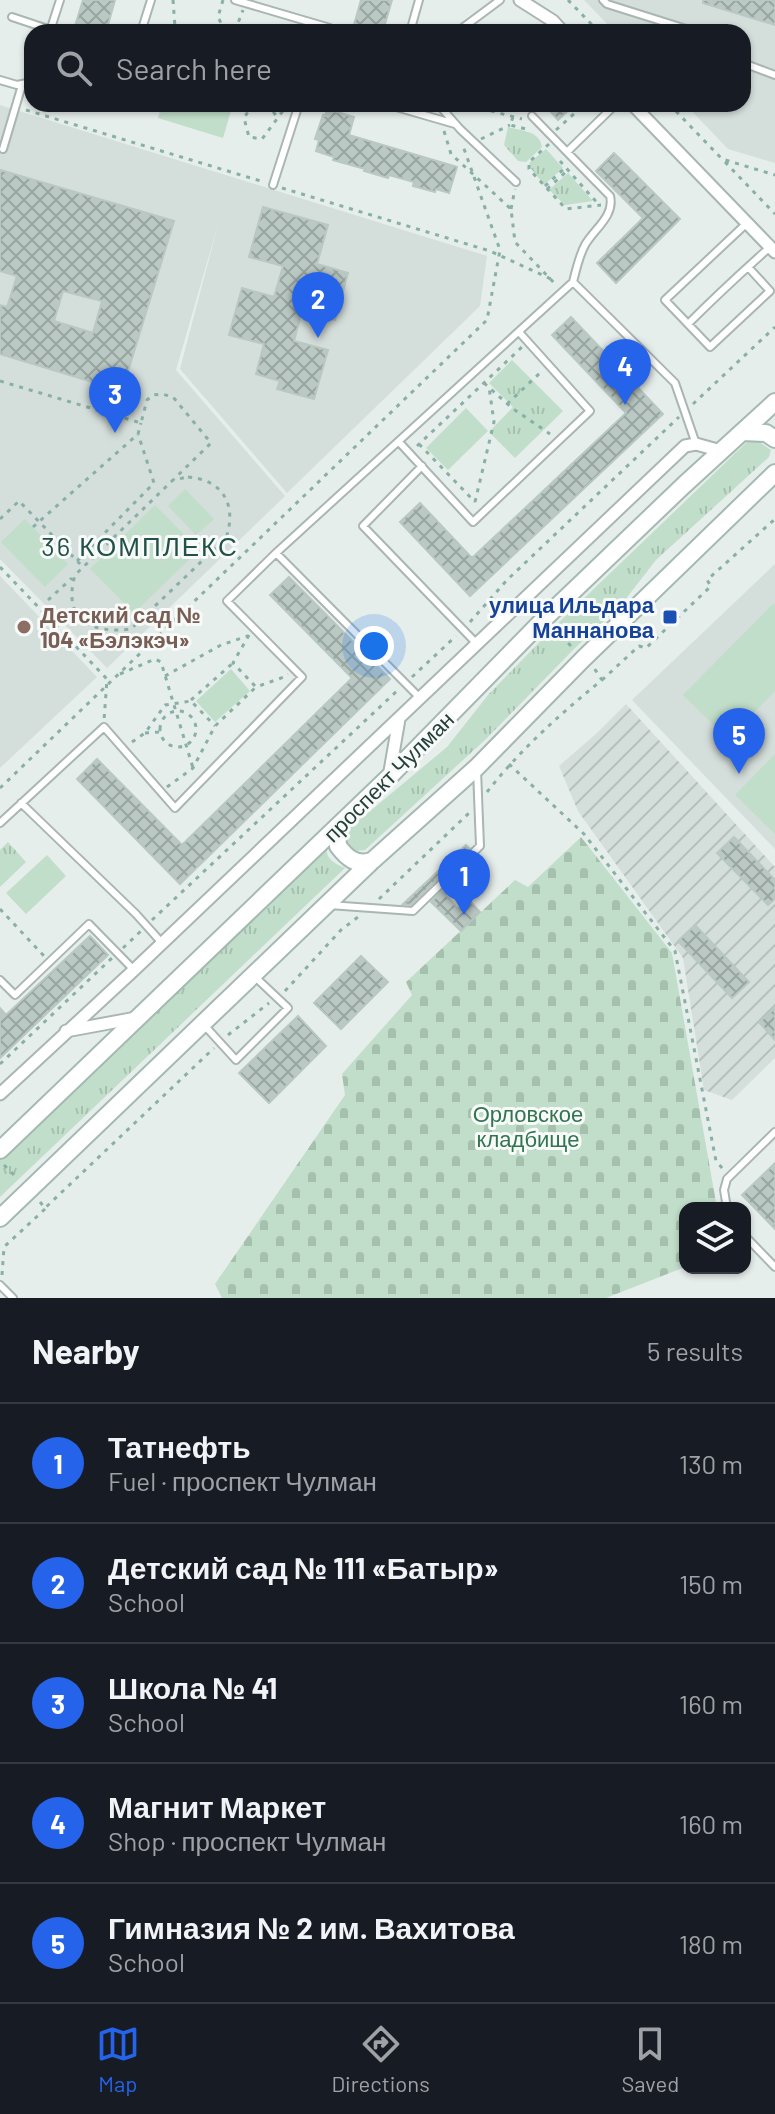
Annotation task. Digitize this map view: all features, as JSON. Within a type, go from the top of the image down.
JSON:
[{"type":"main road","name":"проспект Чулман","points":[[0,1150],[389,777],[544,619],[775,402]]},
{"type":"main road","points":[[743,432],[766,433],[775,439]]},
{"type":"main road","points":[[0,1218],[372,861],[477,767],[584,658],[775,473]]},
{"type":"main road","points":[[343,821],[337,833],[338,846],[355,862],[365,864],[372,861]]},
{"type":"street","points":[[520,0],[556,24]]},
{"type":"street","points":[[640,112],[773,250]]},
{"type":"street","points":[[0,1094],[685,446],[696,444],[721,451]]},
{"type":"street","points":[[389,777],[399,718]]},
{"type":"street","points":[[66,1032],[136,1018]]},
{"type":"lane","points":[[52,24],[60,0]]},
{"type":"lane","points":[[144,24],[151,0]]},
{"type":"lane","points":[[235,0],[316,24]]},
{"type":"lane","points":[[412,24],[419,0]]},
{"type":"lane","points":[[468,24],[500,0]]},
{"type":"lane","points":[[603,0],[607,4],[671,24]]},
{"type":"lane","points":[[12,17],[31,24]]},
{"type":"lane","points":[[751,66],[775,75]]},
{"type":"lane","points":[[0,80],[22,85],[3,149]]},
{"type":"lane","points":[[273,185],[296,112]]},
{"type":"lane","points":[[415,112],[456,125]]},
{"type":"lane","points":[[445,112],[516,182]]},
{"type":"lane","points":[[567,152],[608,112]]},
{"type":"lane","points":[[0,823],[104,727],[175,808],[302,677],[227,601],[573,282],[585,246],[608,214],[612,204],[610,196],[532,116]]},
{"type":"lane","points":[[747,223],[665,300],[710,347],[770,291],[749,268]]},
{"type":"lane","points":[[688,324],[736,276],[773,250]]},
{"type":"lane","points":[[573,282],[675,383],[696,444]]},
{"type":"lane","points":[[399,442],[473,522],[590,411],[519,332]]},
{"type":"lane","points":[[422,466],[363,526],[477,644]]},
{"type":"lane","points":[[276,553],[420,698]]},
{"type":"lane","points":[[326,905],[413,911],[480,846],[477,767]]},
{"type":"lane","points":[[21,803],[162,943]]},
{"type":"lane","points":[[0,980],[15,995],[89,924],[134,970]]},
{"type":"lane","points":[[202,1023],[236,1060],[288,1008],[253,974]]},
{"type":"lane","points":[[726,1202],[724,1190],[727,1179],[775,1132]]},
{"type":"lane","points":[[751,1242],[775,1267]]},
{"type":"lane","points":[[0,1286],[13,1298]]},
{"type":"path","points":[[173,0],[175,24]]},
{"type":"path","points":[[221,24],[218,17],[223,0]]},
{"type":"path","points":[[568,0],[591,24]]},
{"type":"path","points":[[237,24],[245,3]]},
{"type":"path","points":[[16,107],[24,109]]},
{"type":"path","points":[[32,112],[490,251],[551,279],[515,242],[511,209],[516,182]]},
{"type":"path","points":[[248,112],[244,118],[249,137],[262,139],[282,112]]},
{"type":"path","points":[[273,112],[278,118]]},
{"type":"path","points":[[495,112],[540,124]]},
{"type":"path","points":[[677,112],[775,214]]},
{"type":"path","points":[[441,120],[451,154],[511,209]]},
{"type":"path","points":[[0,788],[487,320],[500,250],[456,125]]},
{"type":"path","points":[[474,142],[510,125]]},
{"type":"path","points":[[554,139],[528,164],[529,169],[566,209],[612,204]]},
{"type":"path","points":[[556,157],[608,214]]},
{"type":"path","points":[[722,159],[775,175]]},
{"type":"path","points":[[546,188],[567,169]]},
{"type":"path","points":[[0,1064],[463,630],[507,580],[775,327]]},
{"type":"path","points":[[409,453],[528,341]]},
{"type":"path","points":[[507,404],[549,365]]},
{"type":"path","points":[[0,381],[141,423]]},
{"type":"path","points":[[484,383],[507,404],[559,440]]},
{"type":"path","points":[[419,444],[475,502],[494,422],[489,387]]},
{"type":"path","points":[[48,600],[75,575],[163,490],[211,443],[173,397],[162,394],[153,395],[147,400],[138,434],[154,483],[163,490]]},
{"type":"path","points":[[33,527],[138,434]]},
{"type":"path","points":[[75,575],[71,596],[83,622],[112,632],[131,629],[226,538],[231,524],[231,509],[222,492],[199,478],[173,480]]},
{"type":"path","points":[[77,561],[154,483]]},
{"type":"path","points":[[0,519],[19,501],[83,567]]},
{"type":"path","points":[[0,1286],[4,1247],[232,1031],[284,993],[341,930],[389,892],[459,824],[509,764],[639,646],[646,648],[711,586],[707,580],[775,519]]},
{"type":"path","points":[[0,567],[107,679],[104,727]]},
{"type":"path","points":[[553,628],[574,649]]},
{"type":"path","points":[[165,676],[221,645],[255,631]]},
{"type":"path","points":[[122,748],[145,733],[165,705],[191,701],[233,663],[248,636]]},
{"type":"path","points":[[107,679],[155,659],[161,662],[193,768]]},
{"type":"path","points":[[233,663],[256,687]]},
{"type":"path","points":[[160,791],[193,768],[215,726],[256,687],[284,677],[294,668]]},
{"type":"path","points":[[596,671],[602,680]]},
{"type":"path","points":[[191,701],[215,726]]},
{"type":"path","points":[[176,711],[188,713],[196,725],[193,739],[174,746],[168,744],[160,732],[163,718],[176,711]]},
{"type":"path","points":[[145,733],[160,732]]},
{"type":"path","points":[[509,764],[584,834],[675,951],[716,1161],[720,1166]]},
{"type":"path","points":[[0,909],[50,961]]},
{"type":"path","points":[[0,1161],[18,1179]]},
{"type":"path","points":[[40,1202],[45,1208]]},
{"type":"shaded area","points":[[584,0],[775,0],[775,163],[728,149],[693,112],[751,112],[751,24],[607,24]]},
{"type":"shaded area","points":[[0,105],[487,256],[480,306],[287,493],[180,369],[219,221],[176,370],[285,496],[107,668],[0,559]]},
{"type":"shaded area","points":[[775,564],[775,849],[632,700]]},
{"type":"shaded area","name":"Детский сад № 104 «Бэлэкэч»","points":[[0,576],[97,677],[0,768]]},
{"type":"shaded area","points":[[626,704],[775,867],[775,1058],[732,1100],[704,1090],[683,958],[578,811],[559,766]]},
{"type":"green space","points":[[160,112],[231,112],[223,138],[158,118]]},
{"type":"green space","points":[[508,127],[534,135],[542,147],[526,162],[518,161],[504,145]]},
{"type":"green space","points":[[546,149],[563,168],[544,185],[529,166]]},
{"type":"green space","points":[[568,173],[593,201],[565,205],[549,190]]},
{"type":"green space","points":[[512,360],[563,411],[515,458],[489,432],[513,407],[489,383]]},
{"type":"green space","points":[[466,408],[488,431],[448,470],[426,448]]},
{"type":"green space","points":[[756,440],[771,450],[769,457],[656,560],[621,605],[486,739],[365,850],[349,848],[345,832],[447,747],[488,695],[553,628],[748,441]]},
{"type":"green space","points":[[185,489],[214,519],[196,535],[168,506]]},
{"type":"green space","points":[[155,505],[199,550],[134,613],[90,569]]},
{"type":"green space","points":[[25,519],[68,564],[45,587],[1,542]]},
{"type":"green space","points":[[773,604],[775,691],[728,739],[683,695]]},
{"type":"green space","points":[[231,669],[250,691],[215,722],[196,701]]},
{"type":"green space","points":[[775,754],[775,834],[735,795]]},
{"type":"green space","name":"Орловское кладбище","points":[[581,837],[672,953],[716,1202],[679,1202],[679,1269],[606,1298],[222,1298],[215,1284],[345,1095],[342,1074],[412,995],[406,982],[515,880],[528,887]]},
{"type":"green space","points":[[8,842],[26,862],[0,887],[0,850]]},
{"type":"green space","points":[[327,847],[329,858],[345,868],[0,1197],[0,1159]]},
{"type":"green space","points":[[47,855],[66,876],[26,914],[6,893]]},
{"type":"building","points":[[83,0],[115,0],[108,24],[76,24]]},
{"type":"building","points":[[361,0],[392,0],[385,24],[354,24]]},
{"type":"building","points":[[703,0],[775,0],[775,25],[703,3]]},
{"type":"building","points":[[326,112],[337,112],[354,117],[349,135],[457,167],[449,193],[436,189],[435,192],[413,186],[414,182],[364,171],[316,151],[319,140],[315,139]]},
{"type":"building","points":[[551,112],[566,112],[558,120]]},
{"type":"building","points":[[614,153],[680,219],[616,283],[597,263],[643,218],[596,171]]},
{"type":"building","points":[[0,170],[174,221],[122,391],[0,354],[0,305],[7,307],[17,276],[0,271]],"holes":[[[63,291],[102,301],[93,333],[54,321]]]},
{"type":"building","points":[[263,207],[328,225],[317,264],[348,273],[335,320],[302,311],[294,341],[328,350],[314,399],[277,389],[280,381],[256,374],[264,344],[229,335],[242,288],[274,297],[283,266],[249,257]]},
{"type":"building","points":[[571,317],[663,414],[470,596],[400,522],[420,503],[472,558],[626,413],[552,335]]},
{"type":"building","points":[[289,577],[390,679],[180,884],[77,779],[97,759],[182,845],[352,678],[270,595]]},
{"type":"building","points":[[734,837],[775,880],[775,899],[768,905],[717,853]]},
{"type":"building","points":[[466,845],[469,848],[411,905],[403,904]]},
{"type":"building","points":[[442,891],[458,909],[468,899],[480,912],[461,931],[431,902]]},
{"type":"building","points":[[695,925],[749,982],[732,998],[678,941]]},
{"type":"building","points":[[90,936],[108,955],[0,1058],[0,1008],[6,1015]]},
{"type":"building","points":[[361,956],[388,982],[341,1029],[314,1003]]},
{"type":"building","points":[[775,1008],[775,1040],[759,1022]]},
{"type":"building","points":[[298,1016],[326,1046],[269,1103],[239,1073]]},
{"type":"building","points":[[775,1163],[775,1229],[751,1202],[742,1195]]},
{"type":"place","name":"Детский сад № 111 «Батыр»","points":[[318,338]]},
{"type":"place","name":"Магнит Маркет","points":[[625,405]]},
{"type":"place","name":"Школа № 41","points":[[115,433]]},
{"type":"place","name":"улица Ильдара Маннанова","points":[[670,617]]},
{"type":"place","name":"Детский сад № 104 «Бэлэкэч»","points":[[24,627]]},
{"type":"place","name":"Гимназия № 2 им. Вахитова","points":[[739,774]]},
{"type":"place","name":"Татнефть","points":[[464,915]]},
{"type":"district","name":"36 КОМПЛЕКС","points":[[140,545]]}]
